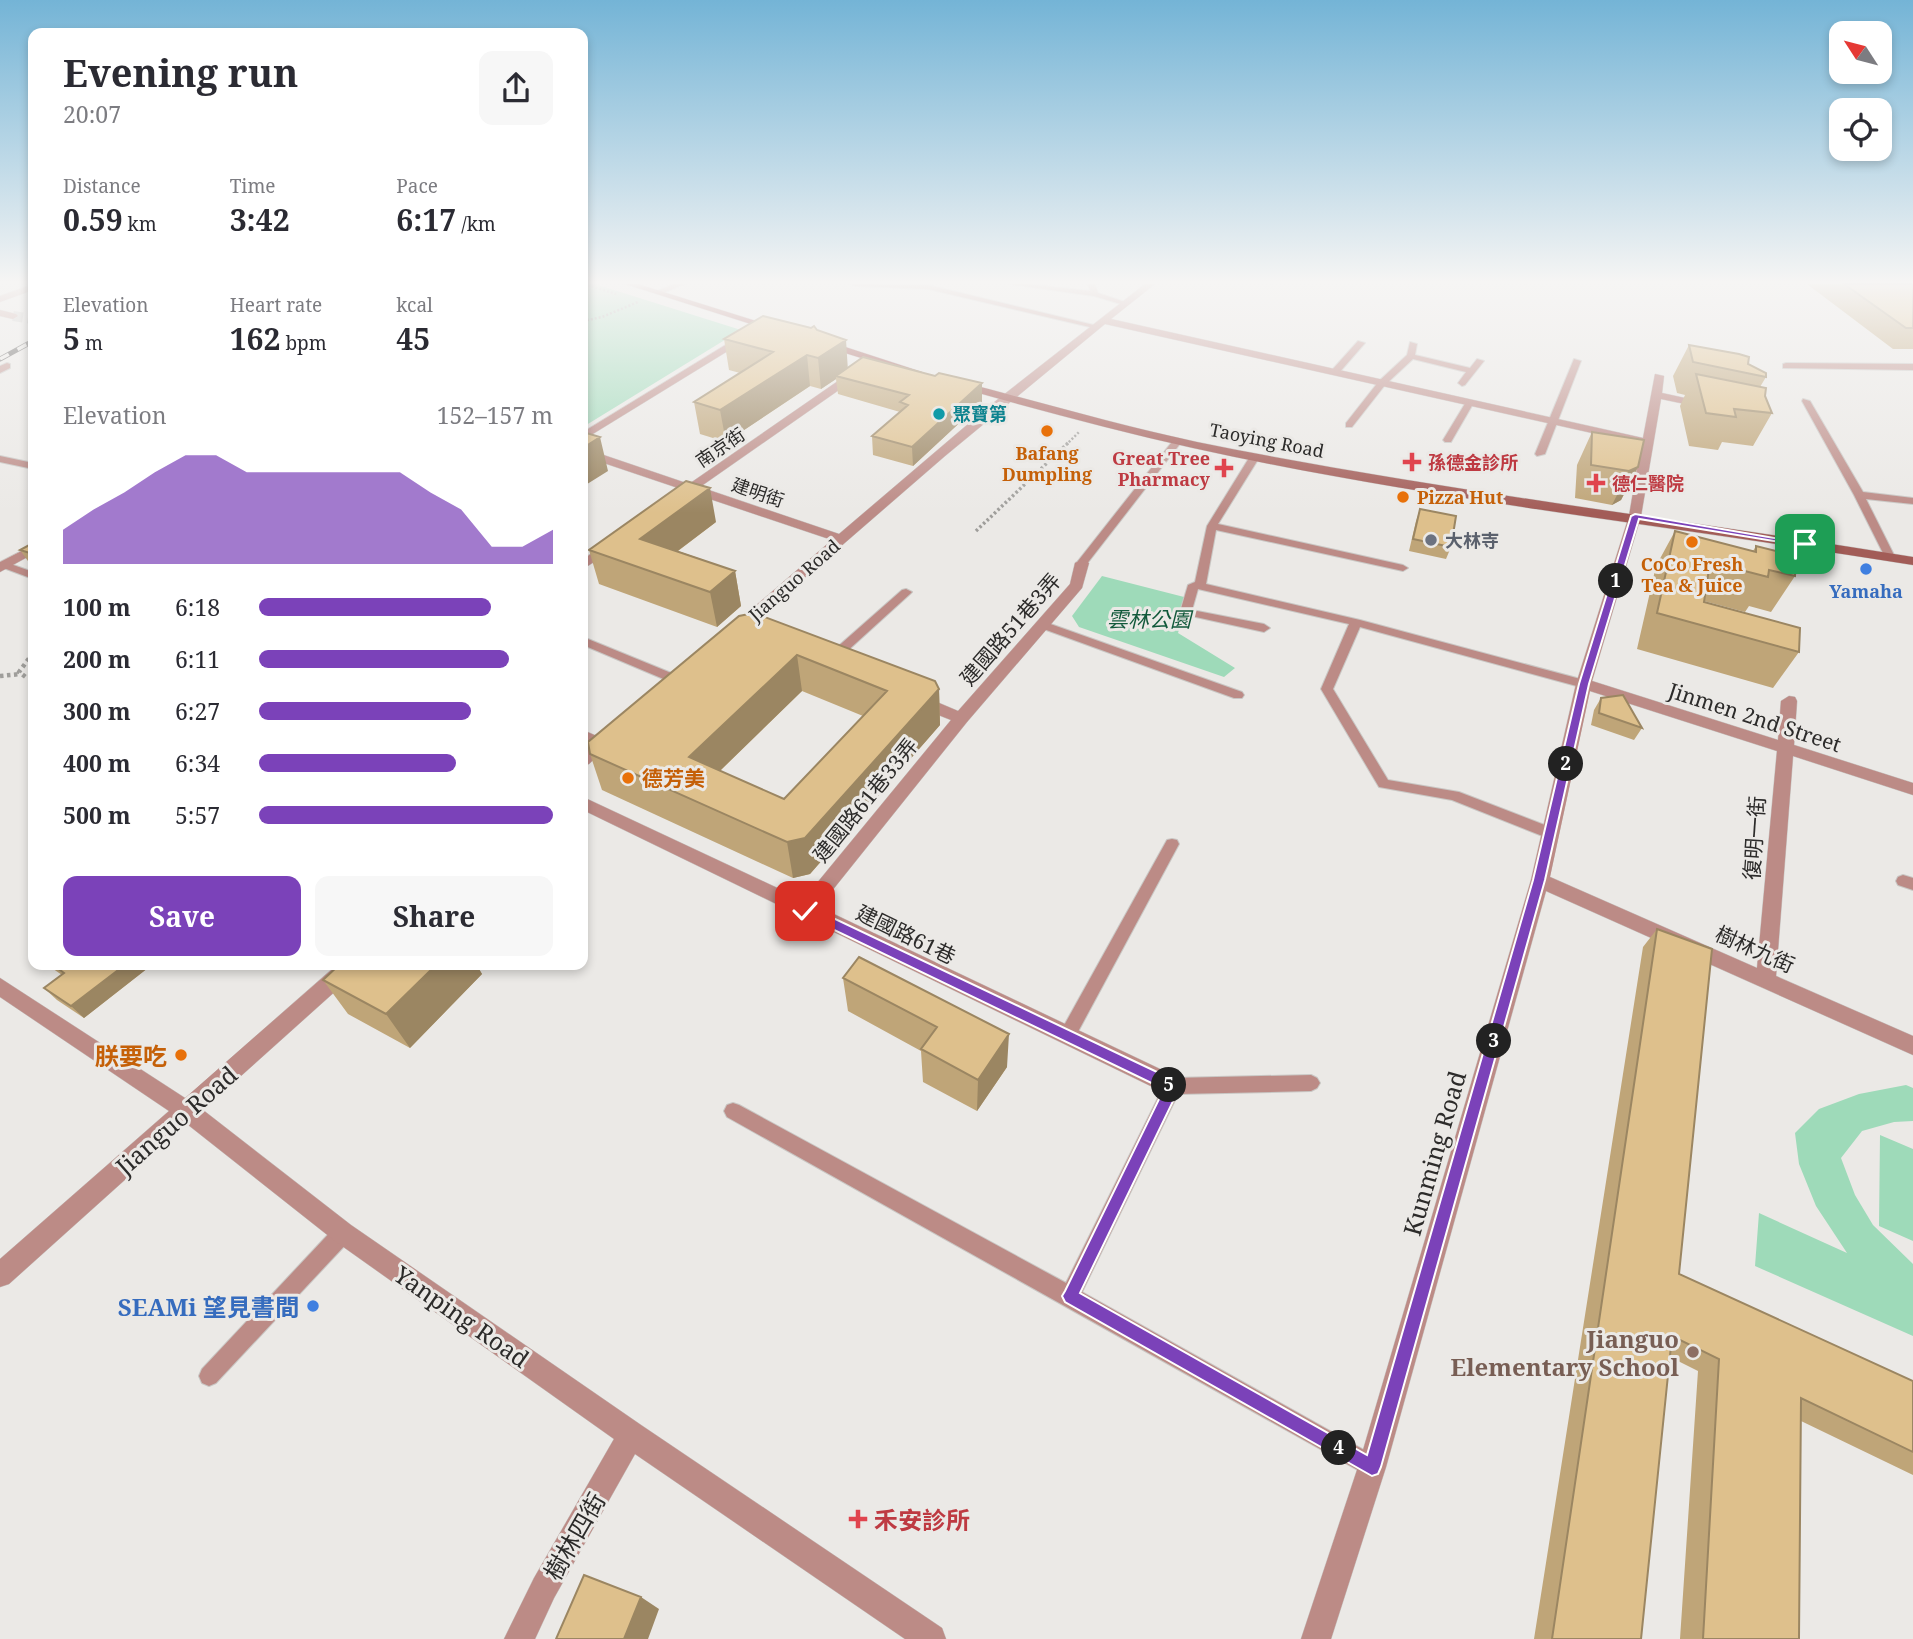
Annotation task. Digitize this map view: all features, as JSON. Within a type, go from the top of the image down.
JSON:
[{"type":"main road","points":[[881,360],[930,376]]},
{"type":"main road","name":"Taoying Road","points":[[943,380],[1091,421],[1254,458],[1913,561]]},
{"type":"street","points":[[588,434],[707,360]]},
{"type":"street","name":"南京街","points":[[670,503],[874,360]]},
{"type":"street","name":"Jianguo Road","points":[[739,632],[841,539],[1052,360]]},
{"type":"street","points":[[1279,360],[1648,443]]},
{"type":"street","name":"Kunming Road","points":[[1316,1639],[1372,1467],[1539,880],[1584,684],[1635,516],[1659,376]]},
{"type":"street","points":[[1656,395],[1721,408]]},
{"type":"street","name":"建明街","points":[[588,454],[841,539]]},
{"type":"street","points":[[588,561],[626,534]]},
{"type":"street","points":[[3,567],[28,552]]},
{"type":"street","name":"建國路51巷3弄","points":[[961,718],[1077,585],[1082,564]]},
{"type":"street","name":"Jinmen 2nd Street","points":[[1584,684],[1913,789]]},
{"type":"street","points":[[900,693],[961,718]]},
{"type":"street","name":"復明一街","points":[[1766,978],[1789,701]]},
{"type":"street","name":"建國路61巷33弄","points":[[805,911],[961,718]]},
{"type":"street","points":[[588,756],[620,728]]},
{"type":"street","points":[[588,738],[601,745]]},
{"type":"street","name":"建國路61巷","points":[[588,805],[1173,1086]]},
{"type":"street","name":"樹林九街","points":[[1539,880],[1766,978],[1913,1046]]},
{"type":"street","name":"Jianguo Road","points":[[0,1275],[345,970]]},
{"type":"street","name":"Yanping Road","points":[[2,990],[187,1111],[343,1233],[631,1435],[931,1639]]},
{"type":"street","name":"樹林四街","points":[[519,1639],[544,1588],[631,1435]]},
{"type":"lane","points":[[1335,372],[1345,360]]},
{"type":"lane","points":[[1349,425],[1382,383],[1405,360]]},
{"type":"lane","points":[[1432,360],[1472,371]]},
{"type":"lane","points":[[1462,383],[1480,361]]},
{"type":"lane","points":[[1540,454],[1577,361]]},
{"type":"lane","points":[[1786,366],[1913,368]]},
{"type":"lane","points":[[1806,401],[1859,495],[1889,557]]},
{"type":"lane","points":[[1448,440],[1469,404]]},
{"type":"lane","points":[[1082,564],[1178,440]]},
{"type":"lane","points":[[1200,586],[1212,526],[1254,458]]},
{"type":"lane","points":[[0,459],[28,465]]},
{"type":"lane","points":[[1859,495],[1913,502]]},
{"type":"lane","points":[[1212,526],[1403,568]]},
{"type":"lane","points":[[3,567],[28,574]]},
{"type":"lane","points":[[1264,628],[1186,612],[1194,585],[1356,622],[1584,684]]},
{"type":"lane","points":[[826,663],[906,592]]},
{"type":"lane","points":[[1356,622],[1327,689],[1384,784],[1454,795],[1550,833]]},
{"type":"lane","points":[[1042,625],[1238,695]]},
{"type":"lane","points":[[588,643],[677,680]]},
{"type":"lane","points":[[1067,1036],[1172,844]]},
{"type":"lane","points":[[1070,1296],[1173,1086],[1311,1083]]},
{"type":"lane","points":[[733,1111],[1070,1296],[1372,1467]]},
{"type":"lane","points":[[209,1376],[343,1233]]},
{"type":"path","points":[[976,531],[1091,421]]},
{"type":"path","points":[[28,657],[19,671],[28,678]]},
{"type":"path","points":[[0,676],[22,673]]},
{"type":"green space","points":[[588,360],[691,360],[588,424]]},
{"type":"green space","name":"雲林公園","points":[[1102,576],[1188,598],[1178,633],[1235,668],[1224,677],[1079,627],[1072,616]]},
{"type":"green space","points":[[1906,1085],[1913,1088],[1913,1121],[1894,1122],[1862,1131],[1841,1158],[1855,1195],[1873,1225],[1913,1264],[1913,1336],[1755,1266],[1759,1213],[1847,1253],[1816,1206],[1799,1164],[1795,1133],[1819,1109],[1859,1094]]},
{"type":"green space","points":[[1880,1135],[1913,1149],[1913,1241],[1879,1226]]},
{"type":"building","points":[[760,360],[798,360],[720,410],[694,402]]},
{"type":"building","points":[[858,360],[876,360],[935,376],[939,373],[982,383],[912,447],[872,436],[908,405],[900,402],[909,395],[836,376]]},
{"type":"building","points":[[1749,360],[1748,364],[1766,373],[1766,377],[1693,362]]},
{"type":"building","points":[[1696,374],[1766,388],[1765,396],[1772,413],[1734,409],[1736,417],[1706,413]]},
{"type":"building","points":[[1592,432],[1644,440],[1638,467],[1629,471],[1591,465]]},
{"type":"building","points":[[588,433],[600,437],[588,445]]},
{"type":"building","points":[[686,481],[710,488],[640,539],[735,571],[710,592],[589,550]]},
{"type":"building","points":[[1420,509],[1456,516],[1451,547],[1413,539]]},
{"type":"building","points":[[1675,531],[1756,552],[1756,546],[1796,556],[1795,576],[1769,570],[1768,577],[1710,562],[1704,602],[1800,628],[1799,652],[1657,613]]},
{"type":"building","points":[[754,613],[935,681],[939,689],[805,838],[787,842],[590,754],[588,742],[739,616]],"holes":[[[797,655],[887,691],[784,799],[689,757]]]},
{"type":"building","points":[[1623,695],[1642,728],[1599,713],[1601,698]]},
{"type":"building","points":[[1657,929],[1712,949],[1679,1274],[1913,1381],[1913,1452],[1801,1398],[1799,1639],[1703,1639],[1719,1359],[1672,1336],[1641,1639],[1552,1639]]},
{"type":"building","points":[[859,957],[1009,1034],[978,1080],[921,1049],[937,1027],[843,978]]},
{"type":"building","points":[[60,970],[118,970],[71,1006],[44,988],[64,973]]},
{"type":"building","points":[[334,970],[431,970],[386,1014],[323,980]]},
{"type":"building","points":[[584,1575],[641,1597],[624,1639],[556,1639]]},
{"type":"place","name":"聚寶第","points":[[939,414]]},
{"type":"place","name":"Bafang Dumpling","points":[[1047,431]]},
{"type":"place","name":"孫德金診所","points":[[1412,462]]},
{"type":"place","name":"Great Tree Pharmacy","points":[[1224,468]]},
{"type":"place","name":"德仁醫院","points":[[1596,483]]},
{"type":"place","name":"Pizza Hut","points":[[1403,497]]},
{"type":"place","name":"大林寺","points":[[1431,540]]},
{"type":"place","name":"CoCo Fresh Tea & Juice","points":[[1692,542]]},
{"type":"place","name":"Yamaha","points":[[1866,569]]},
{"type":"place","name":"德芳美","points":[[628,778]]},
{"type":"place","name":"朕要吃","points":[[181,1055]]},
{"type":"place","name":"SEAMi 望見書間","points":[[313,1306]]},
{"type":"place","name":"Jianguo Elementary School","points":[[1693,1352]]},
{"type":"place","name":"禾安診所","points":[[858,1519]]},
{"type":"route","points":[[805,911],[1173,1086],[1070,1296],[1372,1467],[1539,880],[1584,684],[1635,516],[1805,544]]}]
